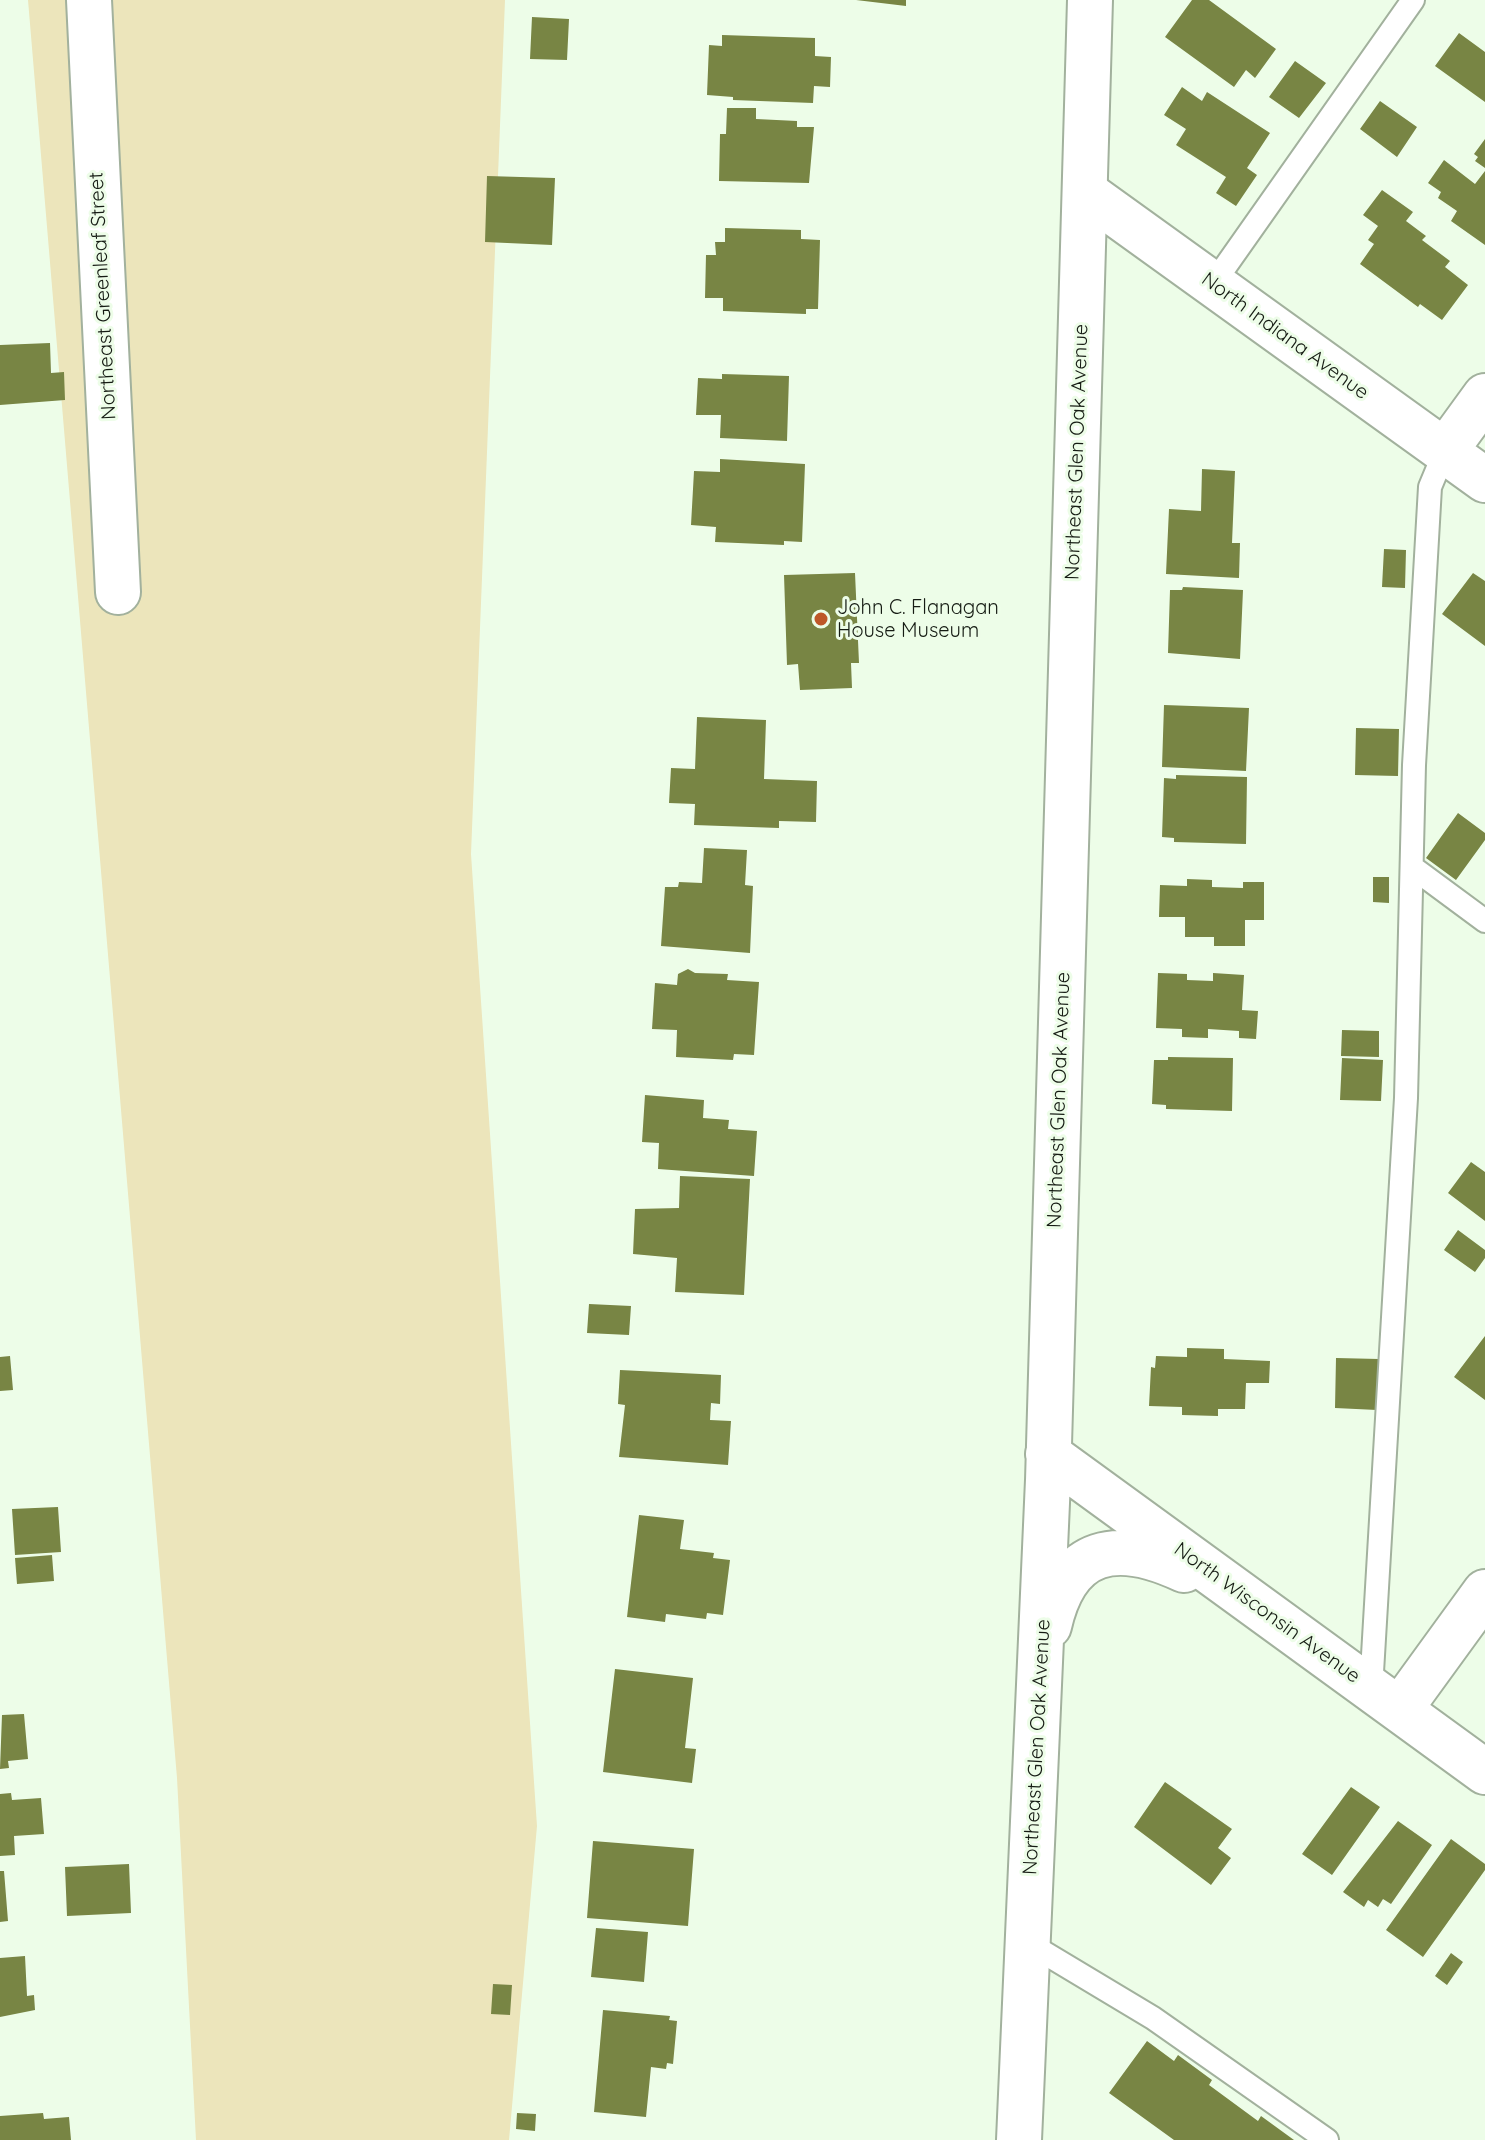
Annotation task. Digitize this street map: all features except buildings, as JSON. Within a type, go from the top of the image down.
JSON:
[{"type":"street","name":"Northeast Greenleaf Street","points":[[89,0],[118,592]]},
{"type":"street","name":"Northeast Glen Oak Avenue","points":[[1019,2140],[1048,1454],[1090,0]]},
{"type":"street","name":"Northeast Glen Oak Avenue","points":[[1089,59],[1102,0]]},
{"type":"street","name":"North Indiana Avenue","points":[[1085,192],[1485,480]]},
{"type":"street","points":[[1445,451],[1485,396]]},
{"type":"street","name":"North Wisconsin Avenue","points":[[1048,1454],[1485,1772]]},
{"type":"street","points":[[1040,1676],[1048,1630],[1059,1596],[1088,1563],[1113,1550],[1129,1551],[1171,1564],[1279,1621]]},
{"type":"street","points":[[1386,1699],[1485,1592]]},
{"type":"lane","points":[[1213,284],[1413,0]]},
{"type":"lane","points":[[1386,1699],[1412,867],[1430,487],[1445,451]]},
{"type":"lane","points":[[1412,867],[1485,921]]},
{"type":"lane","points":[[1028,1943],[1153,2018],[1327,2140]]},
{"type":"shaded area","points":[[28,0],[505,0],[471,854],[537,1826],[509,2140],[196,2140],[177,1778]]},
{"type":"place","name":"John C. Flanagan House Museum","points":[[821,619]]}]
